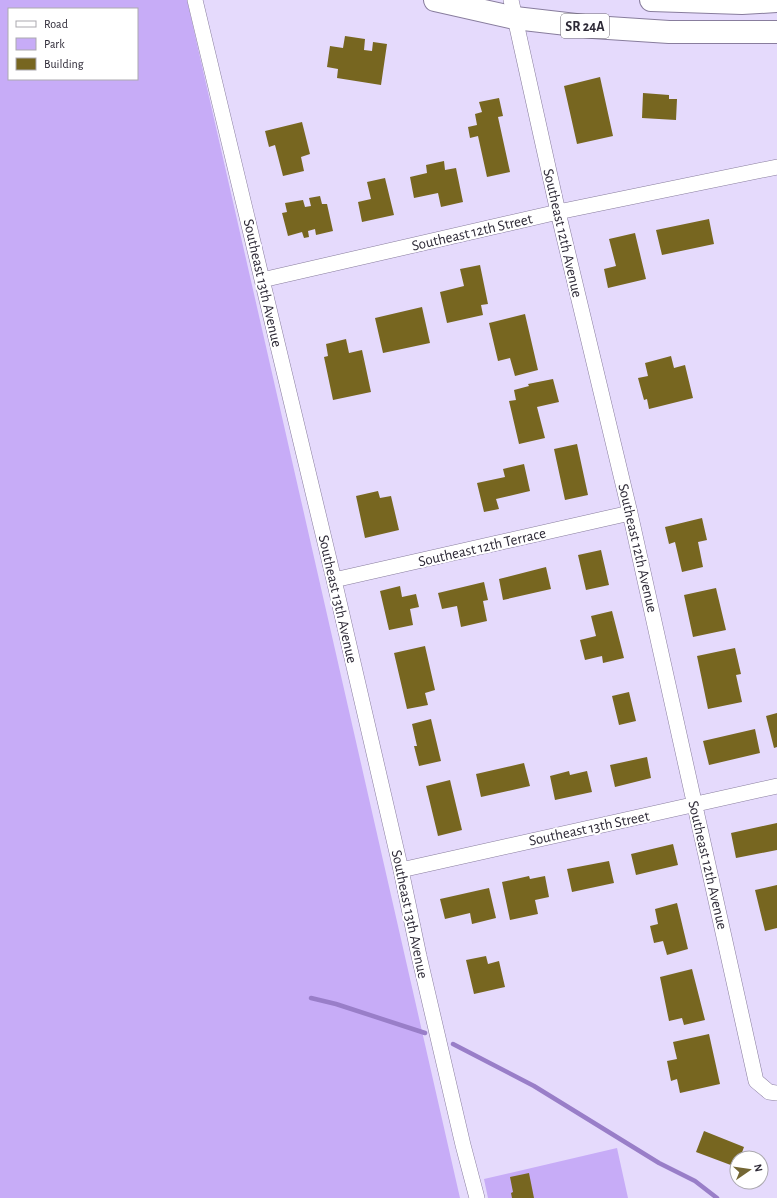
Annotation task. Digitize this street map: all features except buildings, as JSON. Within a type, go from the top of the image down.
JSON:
[{"type":"highway","name":"SR 24A","points":[[435,0],[513,9],[593,27],[669,32],[777,32]]},
{"type":"highway","points":[[651,0],[742,3],[777,1]]},
{"type":"street","name":"Southeast 13th Avenue","points":[[196,0],[334,580],[419,956],[463,1145],[477,1198]]},
{"type":"street","name":"Southeast 12th Avenue","points":[[513,9],[558,212],[630,513],[756,1081],[773,1093]]},
{"type":"street","name":"Southeast 12th Street","points":[[262,280],[558,212],[777,167]]},
{"type":"street","name":"Southeast 12th Terrace","points":[[334,580],[630,513]]},
{"type":"street","name":"Southeast 13th Street","points":[[400,870],[777,786]]},
{"type":"green space","points":[[0,0],[187,0],[460,1198],[0,1198]]},
{"type":"green space","points":[[617,1148],[628,1198],[488,1198],[484,1179]]},
{"type":"waterway","points":[[311,998],[336,1004],[425,1033]]},
{"type":"waterway","points":[[453,1044],[534,1086],[659,1163],[695,1181],[717,1198]]}]
